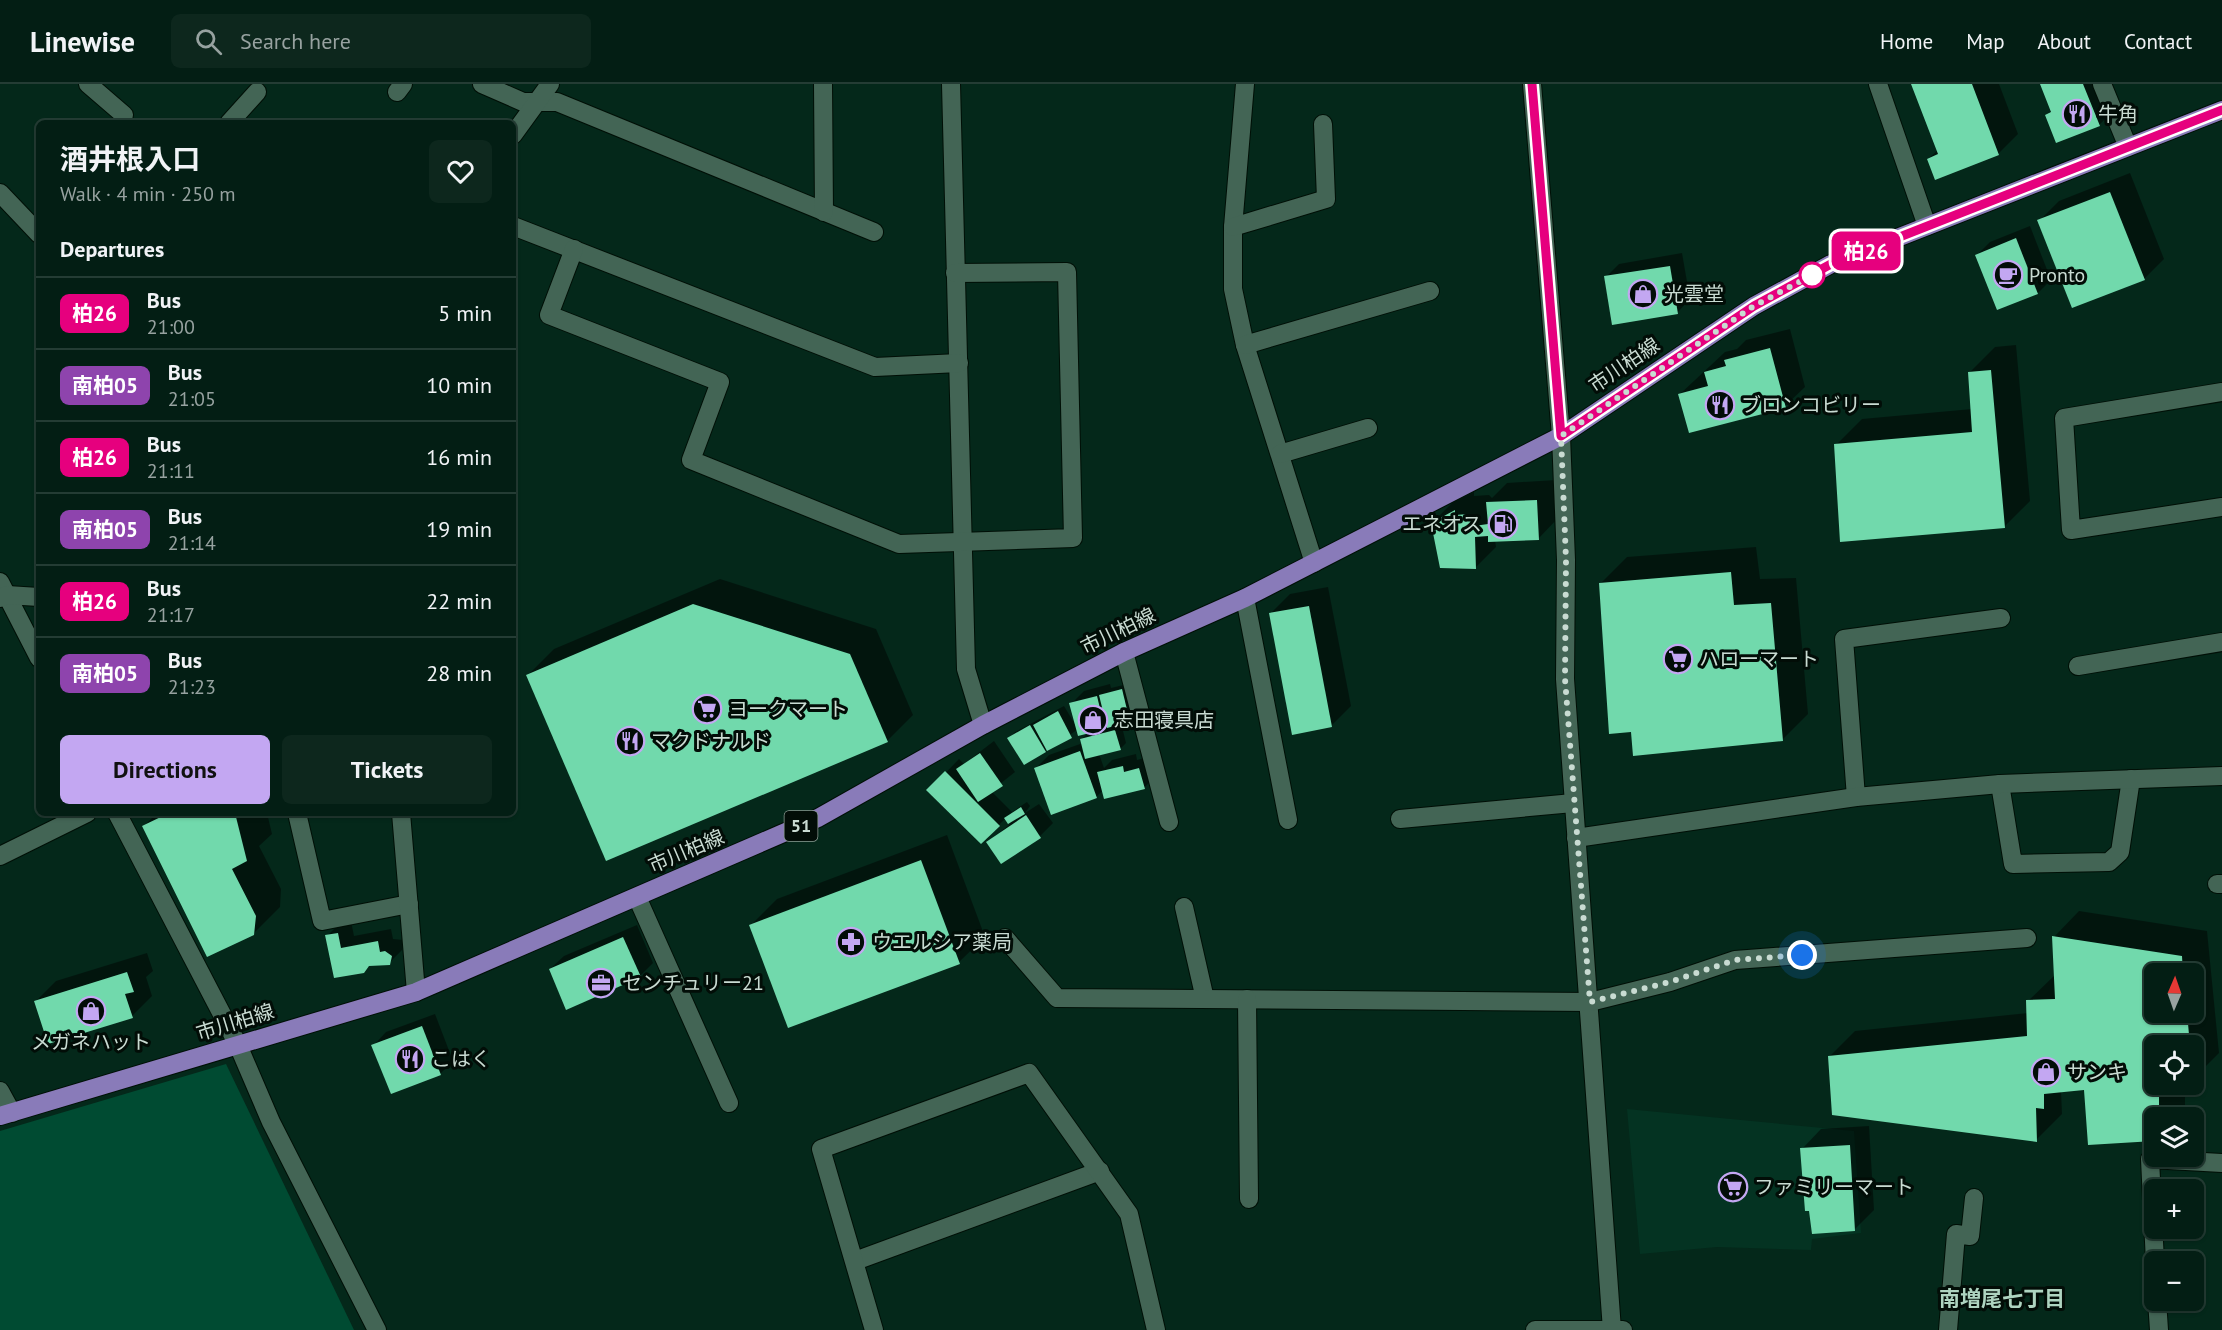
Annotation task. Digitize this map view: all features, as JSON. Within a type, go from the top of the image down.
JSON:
[{"type":"main road","name":"市川柏線","points":[[6,1115],[416,992],[818,818],[983,725],[1124,652],[1245,598],[1561,436],[1754,306],[1831,264],[2222,110]]},
{"type":"street","points":[[88,84],[124,115]]},
{"type":"street","points":[[482,84],[523,102],[557,102],[874,232]]},
{"type":"street","points":[[516,131],[550,84]]},
{"type":"street","points":[[823,84],[824,212]]},
{"type":"street","points":[[951,84],[966,669],[983,725]]},
{"type":"street","points":[[1245,84],[1233,227],[1233,289],[1245,345],[1314,563]]},
{"type":"street","points":[[1532,84],[1561,436],[1566,560],[1565,679],[1573,803],[1616,1330],[1535,1330]]},
{"type":"street","points":[[1878,84],[1927,225]]},
{"type":"street","points":[[2102,84],[2128,147]]},
{"type":"street","points":[[232,120],[257,92]]},
{"type":"street","points":[[1233,227],[1326,199],[1323,124]]},
{"type":"street","points":[[0,193],[36,231]]},
{"type":"street","points":[[516,227],[874,367],[959,363]]},
{"type":"street","points":[[574,249],[549,315],[720,382],[691,460],[898,544],[1073,538],[1068,272],[955,273]]},
{"type":"street","points":[[1245,345],[1430,291]]},
{"type":"street","points":[[2222,392],[2064,418],[2071,530],[2222,507]]},
{"type":"street","points":[[1280,454],[1368,428]]},
{"type":"street","points":[[2,592],[36,597]]},
{"type":"street","points":[[2,592],[36,653]]},
{"type":"street","points":[[1245,598],[1288,820]]},
{"type":"street","points":[[1856,797],[1844,639],[2001,618]]},
{"type":"street","points":[[2078,666],[2222,642]]},
{"type":"street","points":[[1124,652],[1169,822]]},
{"type":"street","points":[[1576,838],[1856,797],[2000,784],[2222,776]]},
{"type":"street","points":[[2000,784],[2013,864],[2109,862],[2120,852],[2131,779]]},
{"type":"street","points":[[1400,819],[1573,803]]},
{"type":"street","points":[[0,856],[81,816]]},
{"type":"street","points":[[119,816],[238,1045],[271,1122],[377,1330]]},
{"type":"street","points":[[298,816],[322,921],[409,904]]},
{"type":"street","points":[[401,816],[416,992]]},
{"type":"street","points":[[637,897],[729,1103]]},
{"type":"street","points":[[1184,907],[1205,999]]},
{"type":"street","points":[[1005,938],[1057,998],[1590,1002],[1670,982],[1735,960],[2027,938]]},
{"type":"street","points":[[1247,999],[1249,1199]]},
{"type":"street","points":[[874,1330],[821,1149],[1029,1073],[1129,1215],[1156,1330]]},
{"type":"street","points":[[0,1091],[6,1115]]},
{"type":"street","points":[[2154,1251],[2150,1159],[2222,1163]]},
{"type":"street","points":[[855,1261],[1100,1171]]},
{"type":"street","points":[[1948,1330],[1956,1234],[1970,1236],[1974,1198]]},
{"type":"street","points":[[2158,1311],[2159,1330]]},
{"type":"shaded area","points":[[226,1064],[354,1330],[0,1330],[0,1131]]},
{"type":"shaded area","points":[[1627,1109],[1854,1131],[1861,1233],[1812,1239],[1811,1250],[1717,1247],[1640,1254]]},
{"type":"building","points":[[1911,84],[1972,84],[1999,155],[1935,180],[1927,159],[1938,154]]},
{"type":"building","points":[[2040,84],[2083,84],[2100,126],[2056,143],[2045,115],[2051,112]]},
{"type":"building","points":[[2110,192],[2145,280],[2072,308],[2037,220]]},
{"type":"building","points":[[2016,238],[2038,294],[1997,310],[1975,255]]},
{"type":"building","points":[[1670,266],[1678,314],[1612,325],[1604,276]]},
{"type":"building","points":[[1770,348],[1786,408],[1689,433],[1678,394],[1708,386],[1704,372],[1726,366],[1724,360]]},
{"type":"building","points":[[1991,370],[2005,528],[1840,542],[1834,444],[1972,432],[1968,372]]},
{"type":"building","points":[[1537,500],[1539,540],[1488,542],[1488,536],[1475,537],[1476,569],[1440,568],[1431,523],[1455,510],[1455,515],[1469,514],[1474,520],[1474,526],[1488,524],[1486,502]]},
{"type":"building","points":[[1731,572],[1734,605],[1771,603],[1783,741],[1633,756],[1631,732],[1609,734],[1599,583]]},
{"type":"building","name":"ヨークマート","points":[[693,604],[850,654],[888,742],[606,861],[526,675]]},
{"type":"building","points":[[1309,606],[1332,727],[1292,735],[1269,613]]},
{"type":"building","points":[[1122,689],[1130,722],[1107,728],[1099,695]]},
{"type":"building","points":[[1097,696],[1105,729],[1078,736],[1069,703]]},
{"type":"building","points":[[1058,711],[1072,738],[1047,751],[1033,725]]},
{"type":"building","points":[[1030,725],[1046,752],[1024,765],[1007,738]]},
{"type":"building","points":[[1115,730],[1121,750],[1085,759],[1080,739]]},
{"type":"building","points":[[1080,751],[1097,798],[1051,815],[1034,768]]},
{"type":"building","points":[[980,753],[1003,786],[978,802],[956,769]]},
{"type":"building","points":[[1123,766],[1124,772],[1139,768],[1145,789],[1104,799],[1097,772]]},
{"type":"building","points":[[945,771],[1000,826],[981,844],[926,790]]},
{"type":"building","points":[[1021,807],[1025,814],[1008,824],[1004,818]]},
{"type":"building","points":[[1026,815],[1041,838],[1001,864],[986,842]]},
{"type":"building","points":[[163,816],[236,816],[247,861],[232,869],[256,916],[254,935],[207,957],[142,826]]},
{"type":"building","points":[[921,860],[960,964],[788,1028],[749,925]]},
{"type":"building","points":[[338,933],[341,948],[378,941],[380,952],[385,951],[392,956],[390,965],[369,966],[364,973],[334,978],[325,935]]},
{"type":"building","points":[[2052,936],[2182,956],[2182,963],[2144,963],[2144,1023],[2188,1023],[2189,1035],[2144,1035],[2144,1095],[2159,1095],[2159,1107],[2144,1107],[2144,1142],[2088,1145],[2084,1090],[2044,1094],[2044,1109],[2036,1108],[2037,1142],[1832,1115],[1828,1056],[2027,1036],[2026,1000],[2055,999]]},
{"type":"building","points":[[623,937],[641,977],[566,1010],[549,969]]},
{"type":"building","points":[[127,972],[134,992],[125,994],[133,1018],[48,1044],[34,1001]]},
{"type":"building","points":[[422,1026],[441,1075],[391,1094],[371,1045]]},
{"type":"building","points":[[1850,1145],[1855,1231],[1812,1234],[1809,1211],[1805,1211],[1800,1148]]},
{"type":"bus line","name":"柏26","points":[[1532,84],[1561,436],[1754,306],[1831,264],[2222,110]]},
{"type":"place","name":"牛角","points":[[2077,114]]},
{"type":"place","name":"Pronto","points":[[2008,275]]},
{"type":"place","name":"光雲堂","points":[[1643,294]]},
{"type":"place","name":"ブロンコビリー","points":[[1720,405]]},
{"type":"place","name":"エネオス","points":[[1503,524]]},
{"type":"place","name":"ハローマート","points":[[1678,659]]},
{"type":"place","name":"ヨークマート","points":[[707,709]]},
{"type":"place","name":"志田寝具店","points":[[1093,720]]},
{"type":"place","name":"マクドナルド","points":[[630,741]]},
{"type":"place","name":"ウエルシア薬局","points":[[851,942]]},
{"type":"place","name":"センチュリー21","points":[[601,983]]},
{"type":"place","name":"メガネハット","points":[[91,1011]]},
{"type":"place","name":"こはく","points":[[410,1059]]},
{"type":"place","name":"サンキ","points":[[2046,1072]]},
{"type":"place","name":"ファミリーマート","points":[[1733,1187]]},
{"type":"district","name":"南増尾七丁目","points":[[2002,1299]]},
{"type":"route","points":[[1802,955],[1735,960],[1670,982],[1590,1002],[1565,679],[1566,560],[1561,436],[1754,306],[1812,275]]}]
